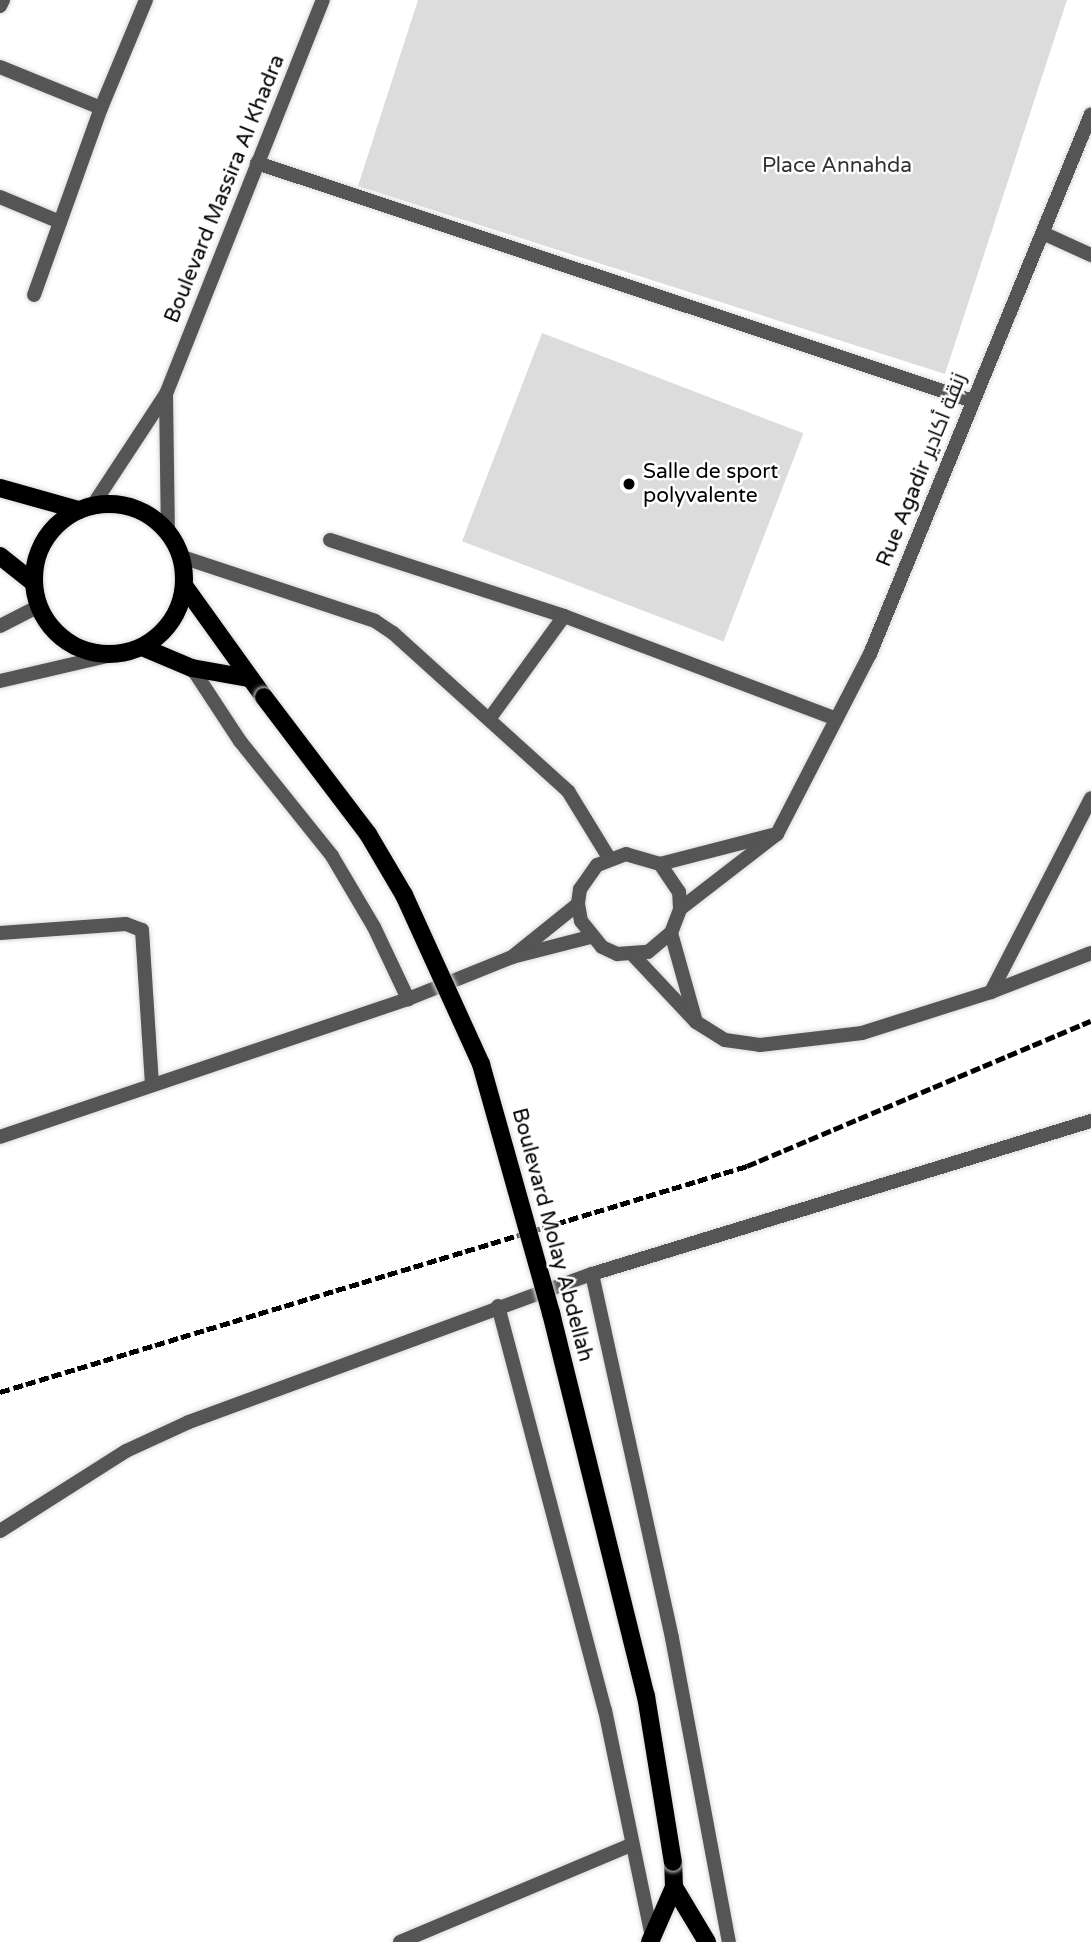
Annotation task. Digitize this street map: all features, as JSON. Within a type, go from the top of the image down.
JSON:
[{"type":"main road","points":[[0,488],[86,507],[134,508],[168,531],[182,557],[184,587],[177,611],[163,632],[142,647],[116,654],[92,653],[69,643],[51,627],[39,606],[34,583],[35,565],[45,540],[86,507]]},
{"type":"main road","points":[[0,556],[34,583]]},
{"type":"main road","name":"Boulevard Molay Abdellah","points":[[184,587],[248,678],[374,844],[439,967],[481,1064],[551,1313],[646,1696],[673,1862],[674,1887]]},
{"type":"main road","points":[[142,647],[191,668],[248,678]]},
{"type":"main road","points":[[651,1940],[674,1887]]},
{"type":"main road","points":[[674,1887],[707,1942]]},
{"type":"street","points":[[0,6],[3,0]]},
{"type":"street","points":[[34,295],[101,108],[146,0]]},
{"type":"street","name":"Boulevard Massira Al Khadra","points":[[166,394],[323,0]]},
{"type":"street","points":[[0,67],[101,108]]},
{"type":"street","name":"Rue Agadir زنقة أكادير","points":[[777,834],[870,654],[973,401],[1045,234],[1091,114]]},
{"type":"street","points":[[257,163],[973,401]]},
{"type":"street","points":[[0,197],[60,222]]},
{"type":"street","points":[[1045,234],[1091,255]]},
{"type":"street","points":[[86,507],[166,394]]},
{"type":"street","points":[[166,394],[168,531]]},
{"type":"street","points":[[330,540],[564,616],[836,719]]},
{"type":"street","points":[[182,557],[375,621],[490,718],[568,791],[609,858]]},
{"type":"street","points":[[2,623],[39,606]]},
{"type":"street","points":[[490,718],[564,616]]},
{"type":"street","points":[[0,681],[116,654]]},
{"type":"street","points":[[191,668],[232,731],[332,856],[374,927],[408,999]]},
{"type":"street","points":[[991,992],[1091,798]]},
{"type":"street","points":[[660,864],[777,834]]},
{"type":"street","points":[[680,909],[777,834]]},
{"type":"street","points":[[512,957],[578,904],[587,876],[609,858],[644,856],[660,864],[679,892],[680,909],[671,933],[654,948],[633,956],[617,954],[590,937],[578,904]]},
{"type":"street","points":[[0,933],[126,924],[142,930],[152,1083]]},
{"type":"street","points":[[671,933],[696,1022]]},
{"type":"street","points":[[0,1137],[152,1083],[408,999],[512,957],[590,937]]},
{"type":"street","points":[[633,956],[696,1022],[726,1040],[760,1045],[862,1033],[991,992],[1091,953]]},
{"type":"street","points":[[0,1531],[126,1451],[189,1422],[498,1306],[592,1274],[1091,1121]]},
{"type":"street","points":[[592,1274],[673,1638],[729,1942]]},
{"type":"street","points":[[498,1306],[605,1710],[651,1940]]},
{"type":"street","points":[[400,1942],[631,1845]]},
{"type":"green space","name":"Place Annahda","points":[[418,0],[1067,0],[945,374],[358,186]]},
{"type":"green space","name":"Salle de sport polyvalente","points":[[542,333],[803,433],[723,642],[462,541]]},
{"type":"railway","points":[[0,1392],[747,1166],[1091,1021]]},
{"type":"place","name":"Salle de sport polyvalente","points":[[629,484]]}]
